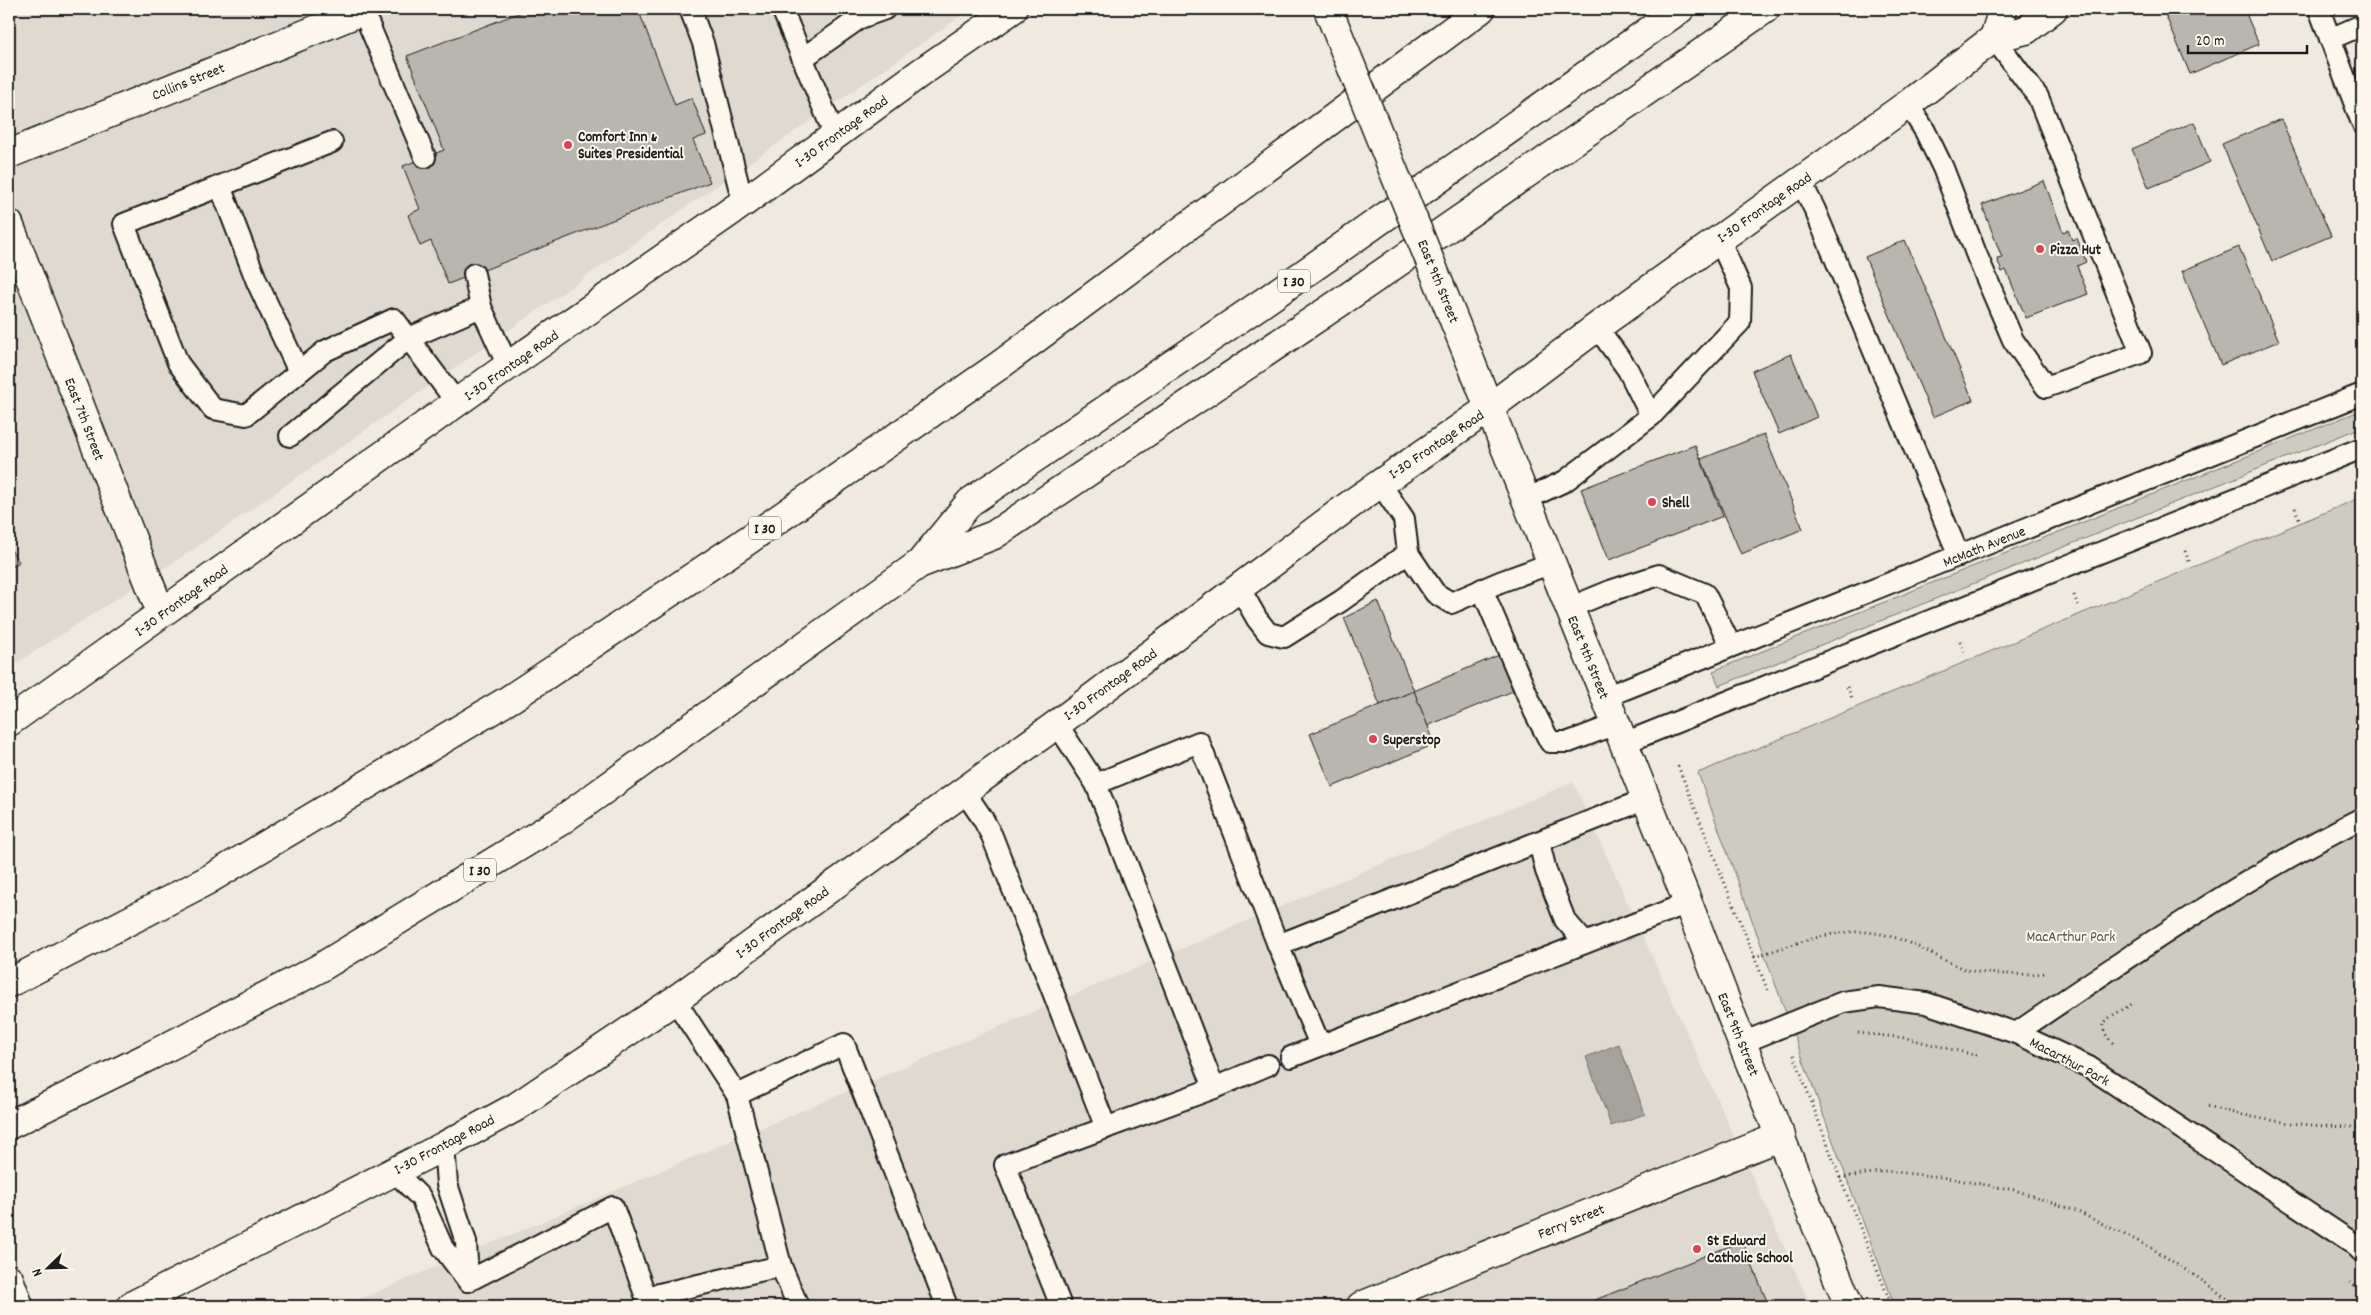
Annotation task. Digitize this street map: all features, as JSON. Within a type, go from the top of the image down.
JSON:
[{"type":"main road","name":"I-30 Frontage Road","points":[[9,722],[508,366],[743,203],[920,73],[1013,9]]},
{"type":"main road","name":"East 9th Street","points":[[1328,9],[1606,697],[1742,1043],[1849,1306]]},
{"type":"main road","name":"I 30","points":[[9,983],[206,882],[510,698],[740,545],[1000,365],[1481,9]]},
{"type":"main road","name":"I 30","points":[[9,1125],[152,1055],[318,969],[559,822],[919,564],[970,502],[1279,292],[1680,9]]},
{"type":"main road","points":[[919,564],[994,535],[1351,295],[1765,9]]},
{"type":"main road","points":[[1994,38],[2003,9]]},
{"type":"main road","name":"I-30 Frontage Road","points":[[131,1306],[444,1146],[516,1106],[675,1000],[1056,724],[1380,483],[1489,408],[1597,326],[1908,104],[1994,38],[2026,30],[2053,9]]},
{"type":"main road","name":"Collins Street","points":[[9,154],[365,10]]},
{"type":"main road","name":"East 7th Street","points":[[9,224],[161,613]]},
{"type":"main road","name":"Ferry Street","points":[[1361,1306],[1781,1136]]},
{"type":"main road","points":[[9,1279],[19,1306]]},
{"type":"lane","points":[[690,9],[703,43],[743,203]]},
{"type":"lane","points":[[782,9],[835,136]]},
{"type":"lane","points":[[803,58],[860,18],[885,9]]},
{"type":"lane","points":[[2318,9],[2362,123]]},
{"type":"lane","points":[[365,10],[425,157]]},
{"type":"lane","points":[[2330,39],[2362,24]]},
{"type":"lane","points":[[1908,104],[1925,131],[1943,168],[1977,256],[2013,340],[2046,387],[2141,353],[2038,97],[1994,38]]},
{"type":"lane","points":[[332,142],[124,224],[178,363],[213,409],[246,415],[325,351],[394,319],[457,403]]},
{"type":"lane","points":[[1801,182],[1815,210],[1959,556]]},
{"type":"lane","points":[[220,186],[258,282],[299,372]]},
{"type":"lane","points":[[1526,499],[1566,480],[1651,416],[1740,322],[1741,288],[1719,239]]},
{"type":"lane","points":[[474,274],[481,307],[508,366]]},
{"type":"lane","points":[[290,436],[409,338],[481,307]]},
{"type":"lane","points":[[1597,326],[1628,370],[1651,416]]},
{"type":"lane","name":"McMath Avenue","points":[[1606,697],[2362,394]]},
{"type":"lane","points":[[1482,589],[1535,713],[1550,742],[1569,742],[1620,733],[2362,448]]},
{"type":"lane","points":[[1380,483],[1404,519],[1408,553],[1435,593],[1451,603],[1482,589],[1552,564]]},
{"type":"lane","points":[[1240,588],[1257,619],[1268,633],[1284,637],[1341,601],[1408,553]]},
{"type":"lane","points":[[1569,608],[1610,591],[1659,575],[1705,594],[1731,646]]},
{"type":"lane","points":[[1056,724],[1096,784],[1214,1088]]},
{"type":"lane","points":[[1096,784],[1199,742],[1278,945],[1320,1046]]},
{"type":"lane","points":[[964,791],[992,836],[1106,1128]]},
{"type":"lane","points":[[1278,945],[1646,799]]},
{"type":"lane","name":"Macarthur Park","points":[[2016,1033],[2199,912],[2303,848],[2362,818]]},
{"type":"lane","points":[[1539,842],[1546,871],[1565,920],[1585,943]]},
{"type":"lane","points":[[1291,1057],[1688,903]]},
{"type":"lane","name":"Macarthur Park","points":[[1742,1043],[1843,1002],[1879,997],[1926,1003],[2016,1033],[2089,1067],[2359,1244]]},
{"type":"lane","points":[[675,1000],[737,1095],[781,1266],[798,1306]]},
{"type":"lane","points":[[737,1095],[844,1044],[948,1306]]},
{"type":"lane","points":[[1061,1306],[1006,1166],[1214,1088],[1268,1065]]},
{"type":"lane","points":[[444,1146],[447,1184],[466,1242],[468,1281]]},
{"type":"lane","points":[[394,1171],[421,1198],[443,1248],[468,1281]]},
{"type":"lane","points":[[468,1281],[613,1207],[647,1302],[781,1266]]},
{"type":"path","points":[[1678,766],[1768,991]]},
{"type":"path","points":[[1754,957],[1842,932],[1866,932],[1896,938],[1927,949],[1965,969],[1980,972],[2052,972]]},
{"type":"path","points":[[2117,1047],[2104,1034],[2103,1027],[2107,1019],[2132,1004]]},
{"type":"path","points":[[1856,1033],[1906,1038],[1987,1058]]},
{"type":"path","points":[[1797,1052],[1793,1056],[1892,1306]]},
{"type":"path","points":[[2202,1104],[2236,1115],[2318,1127],[2362,1127]]},
{"type":"path","points":[[1840,1178],[1886,1170],[1942,1177],[2015,1190],[2076,1210],[2148,1246],[2200,1279],[2237,1306]]},
{"type":"path","points":[[2349,1281],[2362,1293]]},
{"type":"shaded area","points":[[9,9],[971,9],[191,551],[9,668]]},
{"type":"shaded area","points":[[1573,782],[1811,1306],[344,1306]]},
{"type":"shaded area","points":[[1619,1044],[1645,1114],[1611,1126],[1586,1057]]},
{"type":"green space","points":[[2362,410],[2362,427],[1719,686],[1713,671]]},
{"type":"green space","name":"MacArthur Park","points":[[2362,497],[2362,1306],[1895,1306],[1698,773]]},
{"type":"building","name":"Comfort Inn & Suites Presidential","points":[[529,9],[638,9],[675,105],[692,98],[706,135],[693,140],[710,182],[448,284],[431,241],[420,246],[408,215],[420,209],[403,166],[444,150],[407,56]]},
{"type":"building","points":[[2163,9],[2244,9],[2259,44],[2190,74]]},
{"type":"building","points":[[2281,119],[2331,236],[2272,261],[2222,144]]},
{"type":"building","points":[[2194,122],[2210,162],[2149,188],[2132,149]]},
{"type":"building","name":"Pizza Hut","points":[[2044,181],[2063,232],[2068,230],[2072,240],[2077,238],[2086,262],[2077,266],[2088,294],[2026,318],[2006,270],[2002,272],[1997,259],[2002,258],[1982,205]]},
{"type":"building","points":[[1905,240],[1973,400],[1933,417],[1865,257]]},
{"type":"building","points":[[2239,247],[2279,341],[2221,365],[2182,271]]},
{"type":"building","points":[[1791,354],[1817,417],[1779,434],[1752,371]]},
{"type":"building","name":"Shell","points":[[1764,434],[1803,529],[1741,554],[1701,459]]},
{"type":"building","name":"Shell","points":[[1695,445],[1723,516],[1609,560],[1581,489]]},
{"type":"building","points":[[9,547],[19,562],[9,569]]},
{"type":"building","name":"Superstop","points":[[1378,601],[1414,691],[1380,705],[1344,618]]},
{"type":"building","name":"Superstop","points":[[1499,655],[1513,691],[1427,726],[1414,691]]},
{"type":"building","name":"Superstop","points":[[1414,691],[1435,744],[1332,787],[1310,734]]},
{"type":"building","points":[[1742,1241],[1769,1306],[1580,1306]]},
{"type":"place","name":"Comfort Inn & Suites Presidential","points":[[568,145]]},
{"type":"place","name":"Pizza Hut","points":[[2040,249]]},
{"type":"place","name":"Shell","points":[[1652,502]]},
{"type":"place","name":"Superstop","points":[[1373,739]]},
{"type":"place","name":"St Edward Catholic School","points":[[1697,1249]]}]
